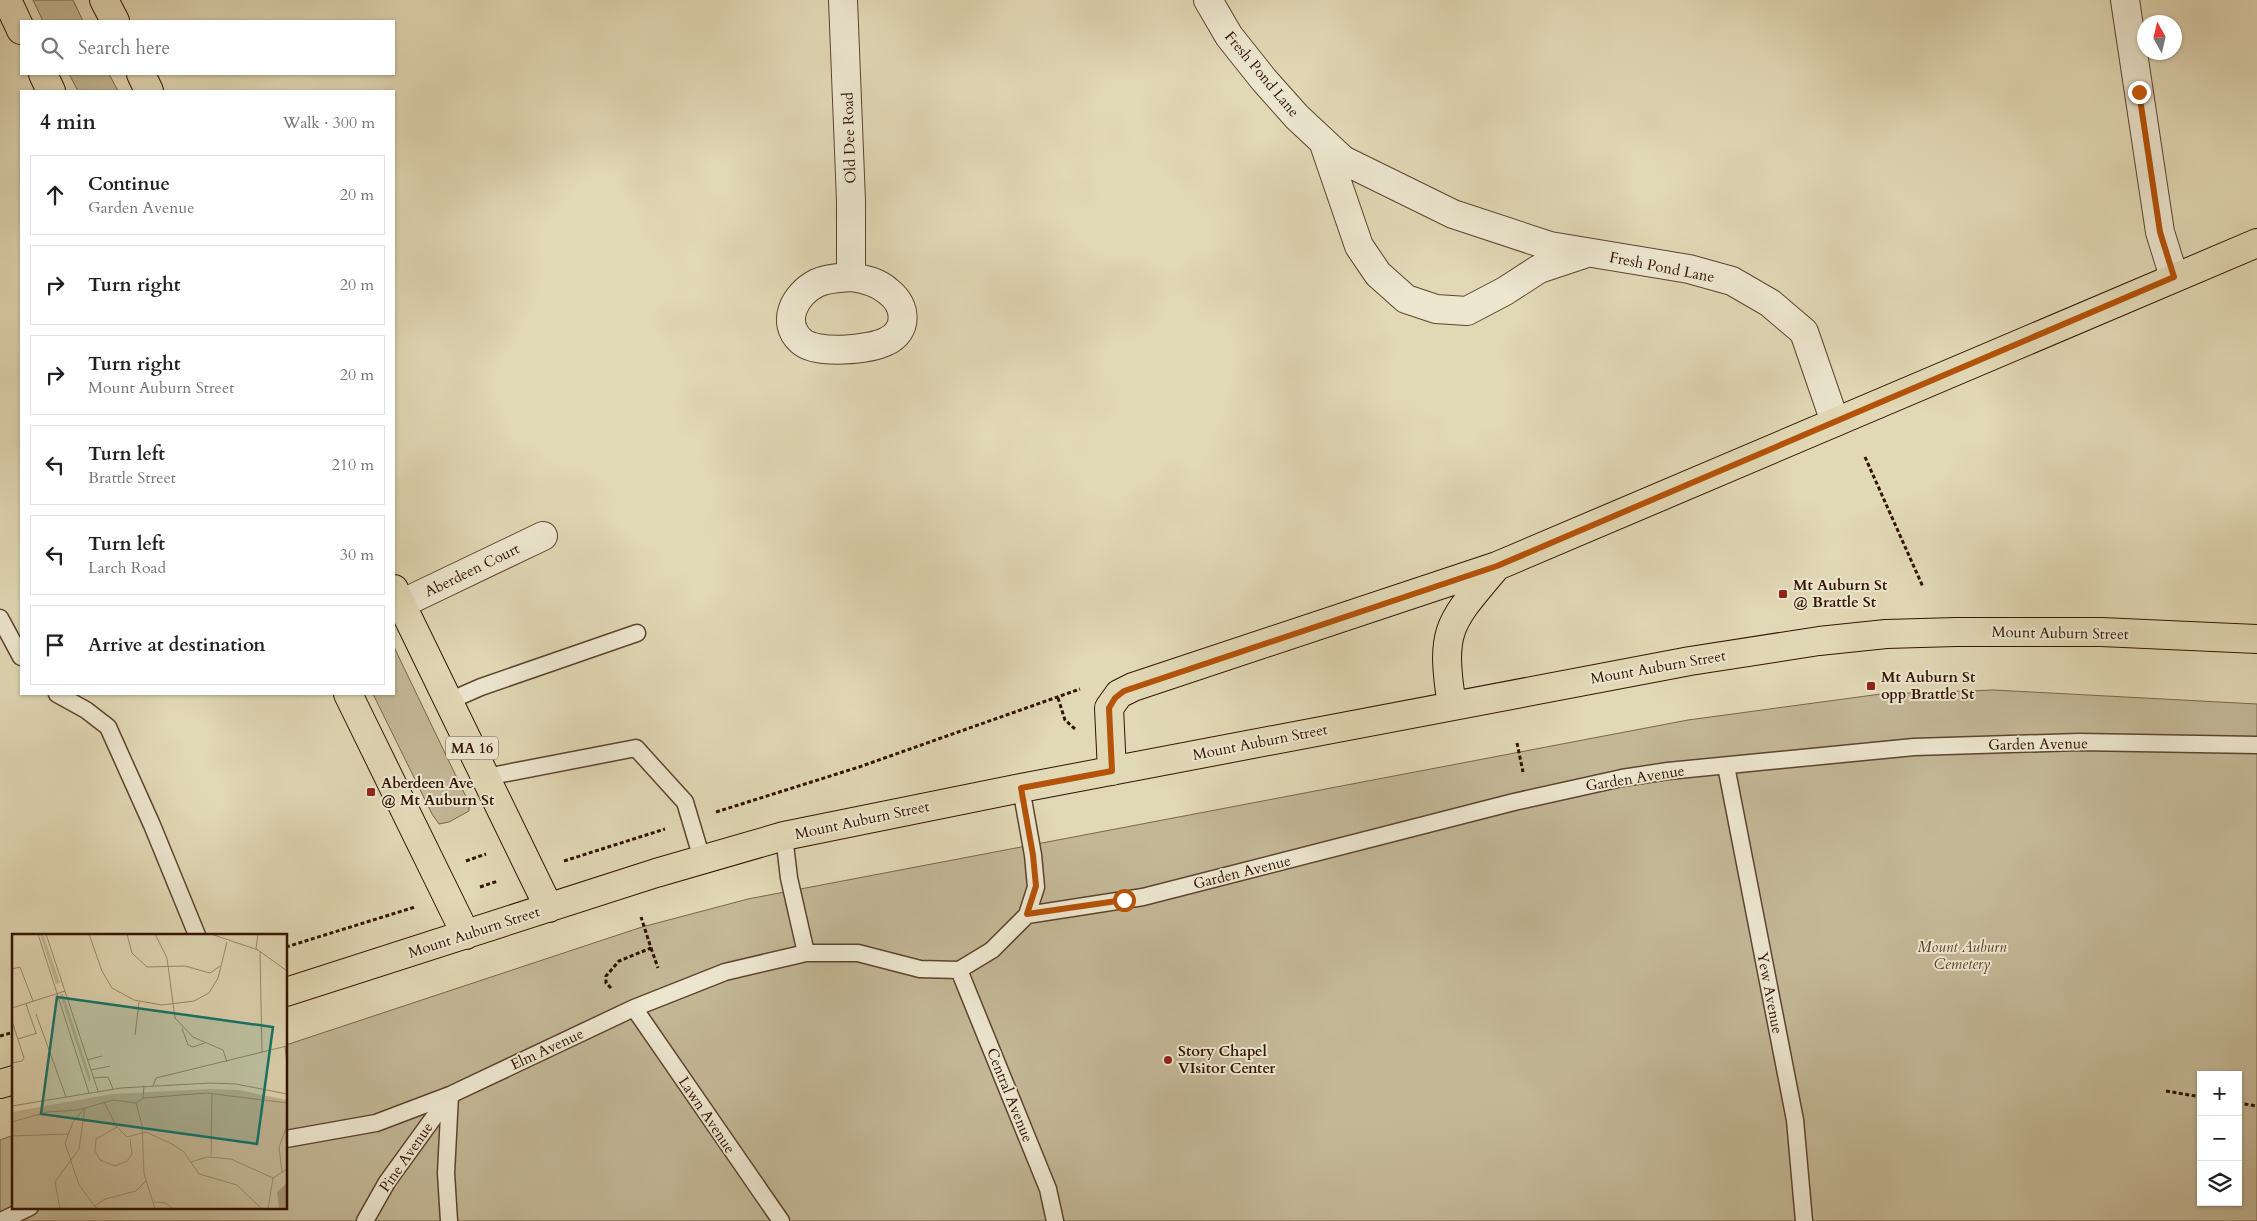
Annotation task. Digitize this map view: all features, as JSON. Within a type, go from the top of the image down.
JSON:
[{"type":"main road","points":[[6,0],[20,28]]},
{"type":"main road","points":[[104,0],[114,20]]},
{"type":"main road","points":[[43,75],[51,90]]},
{"type":"main road","points":[[141,75],[148,90]]},
{"type":"main road","points":[[1112,771],[1109,708],[1115,698],[1124,691],[1497,566],[2257,243]]},
{"type":"main road","points":[[1452,706],[1445,658],[1450,629],[1458,614],[1497,566]]},
{"type":"main road","name":"MA 16","points":[[397,597],[549,908]]},
{"type":"main road","name":"Mount Auburn Street","points":[[288,991],[702,859],[784,836],[1021,788],[1755,650],[1886,634],[2035,631],[2257,639]]},
{"type":"main road","points":[[348,695],[466,935]]},
{"type":"street","name":"Old Dee Road","points":[[843,0],[851,202],[850,277]]},
{"type":"street","name":"Fresh Pond Lane","points":[[1208,0],[1230,36],[1264,80],[1297,117],[1343,160],[1453,214],[1550,246],[1689,269],[1732,281],[1770,303],[1804,332],[1836,422]]},
{"type":"street","points":[[2125,0],[2160,232],[2174,277]]},
{"type":"street","name":"Fresh Pond Lane","points":[[1324,143],[1359,246],[1378,274],[1406,299],[1436,309],[1467,311],[1539,269],[1589,253]]},
{"type":"street","name":"Aberdeen Court","points":[[397,597],[543,536]]},
{"type":"lane","points":[[0,618],[20,655]]},
{"type":"lane","points":[[449,701],[481,687],[637,633]]},
{"type":"lane","points":[[59,695],[86,710],[108,727],[156,834],[197,934]]},
{"type":"lane","name":"Garden Avenue","points":[[1027,914],[1143,897],[1514,802],[1622,778],[1668,771],[1914,747],[2079,742],[2257,745]]},
{"type":"lane","points":[[486,777],[636,748],[685,802],[702,859]]},
{"type":"lane","name":"Yew Avenue","points":[[1726,766],[1796,1120],[1804,1221]]},
{"type":"lane","points":[[959,970],[992,950],[1027,914],[1036,886],[1033,855],[1021,788]]},
{"type":"lane","points":[[784,836],[789,878],[806,953]]},
{"type":"lane","name":"Elm Avenue","points":[[288,1139],[376,1124],[450,1095],[634,1008],[725,972],[806,953],[858,953],[920,969],[959,970]]},
{"type":"lane","name":"Central Avenue","points":[[959,970],[1048,1189],[1055,1221]]},
{"type":"lane","name":"Lawn Avenue","points":[[634,1008],[781,1221]]},
{"type":"lane","points":[[449,1221],[446,1174],[450,1095]]},
{"type":"lane","name":"Pine Avenue","points":[[365,1221],[387,1182],[450,1095]]},
{"type":"lane","points":[[1,1221],[28,1208]]},
{"type":"path","points":[[1864,457],[1923,587]]},
{"type":"path","points":[[288,946],[859,767],[1058,698]]},
{"type":"path","points":[[465,861],[489,852]]},
{"type":"path","points":[[641,916],[659,971],[651,974]]},
{"type":"path","points":[[619,986],[610,988],[606,983],[606,976],[618,961],[651,948]]},
{"type":"path","points":[[2166,1091],[2197,1096]]},
{"type":"path","points":[[2242,1104],[2257,1106]]},
{"type":"green space","points":[[33,0],[73,0],[83,20],[43,20]]},
{"type":"green space","points":[[70,75],[110,75],[117,90],[77,90]]},
{"type":"green space","points":[[395,649],[469,803],[469,811],[449,822],[439,824],[432,814],[373,695],[395,695]]},
{"type":"green space","name":"Mount Auburn Cemetery","points":[[1994,690],[2257,704],[2257,1221],[0,1221],[0,1140],[12,1136],[12,1208],[288,1208],[288,1044],[642,927],[748,899],[1688,720],[1881,694]]},
{"type":"place","name":"Mt Auburn St @ Brattle St","points":[[1783,594]]},
{"type":"place","name":"Mt Auburn St opp Brattle St","points":[[1871,686]]},
{"type":"place","name":"Aberdeen Ave @ Mt Auburn St","points":[[371,792]]},
{"type":"place","name":"Story Chapel VIsitor Center","points":[[1168,1060]]},
{"type":"route","points":[[1124,900],[1027,914],[1036,886],[1033,855],[1021,788],[1112,771],[1109,708],[1115,698],[1124,691],[1497,566],[2174,277],[2162,244],[2139,92]]}]
